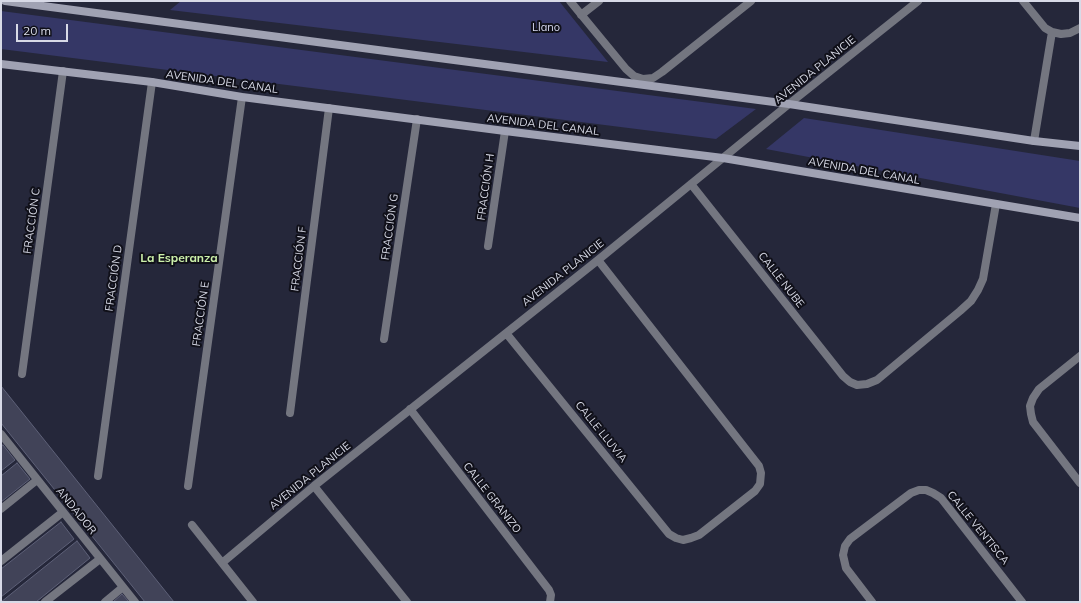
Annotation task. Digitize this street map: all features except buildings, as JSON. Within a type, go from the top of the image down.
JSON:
[{"type":"main road","points":[[5,1],[790,104],[1034,141],[1080,146]]},
{"type":"main road","name":"AVENIDA DEL CANAL","points":[[1,64],[152,82],[242,97],[723,158],[1080,218]]},
{"type":"street","points":[[570,1],[626,69],[634,76],[643,78],[653,78],[662,72],[751,1]]},
{"type":"street","points":[[581,15],[599,1]]},
{"type":"street","name":"AVENIDA PLANICIE","points":[[222,563],[314,486],[598,260],[918,1]]},
{"type":"street","points":[[1023,1],[1045,28],[1052,32],[1061,34],[1070,33],[1080,28]]},
{"type":"street","points":[[1034,141],[1052,32]]},
{"type":"street","name":"FRACCIÓN C","points":[[22,374],[63,71]]},
{"type":"street","name":"FRACCIÓN D","points":[[98,476],[152,82]]},
{"type":"street","name":"FRACCIÓN E","points":[[188,486],[242,97]]},
{"type":"street","name":"FRACCIÓN F","points":[[290,413],[329,108]]},
{"type":"street","name":"FRACCIÓN G","points":[[384,339],[417,119]]},
{"type":"street","name":"FRACCIÓN H","points":[[488,246],[505,131]]},
{"type":"street","name":"CALLE NUBE","points":[[691,184],[843,376],[850,382],[857,384],[867,384],[877,380],[960,311],[971,300],[983,279],[996,204]]},
{"type":"street","name":"CALLE LLUVIA","points":[[506,333],[670,534],[683,540],[699,534],[730,510],[755,490],[760,484],[761,473],[759,466],[598,260]]},
{"type":"street","points":[[1080,356],[1038,389],[1030,406],[1030,414],[1033,422],[1080,483]]},
{"type":"street","name":"CALLE GRANIZO","points":[[410,409],[549,590],[551,595],[550,602]]},
{"type":"street","name":"ANDADOR","points":[[1,436],[135,602]]},
{"type":"street","points":[[1,509],[37,480]]},
{"type":"street","points":[[314,486],[407,602]]},
{"type":"street","name":"CALLE VENTISCA","points":[[872,602],[846,568],[843,555],[845,546],[850,539],[911,493],[919,490],[933,492],[941,498],[1022,602]]},
{"type":"street","points":[[1,561],[63,512]]},
{"type":"street","points":[[192,525],[252,602]]},
{"type":"street","points":[[45,602],[100,558]]},
{"type":"street","points":[[105,602],[123,587]]},
{"type":"green space","name":"Llano","points":[[181,1],[559,1],[608,62],[170,10]]},
{"type":"green space","points":[[1,11],[756,109],[716,139],[1,49]]},
{"type":"green space","points":[[804,118],[1080,161],[1080,208],[766,149]]},
{"type":"district","name":"La Esperanza","points":[[179,258]]}]
